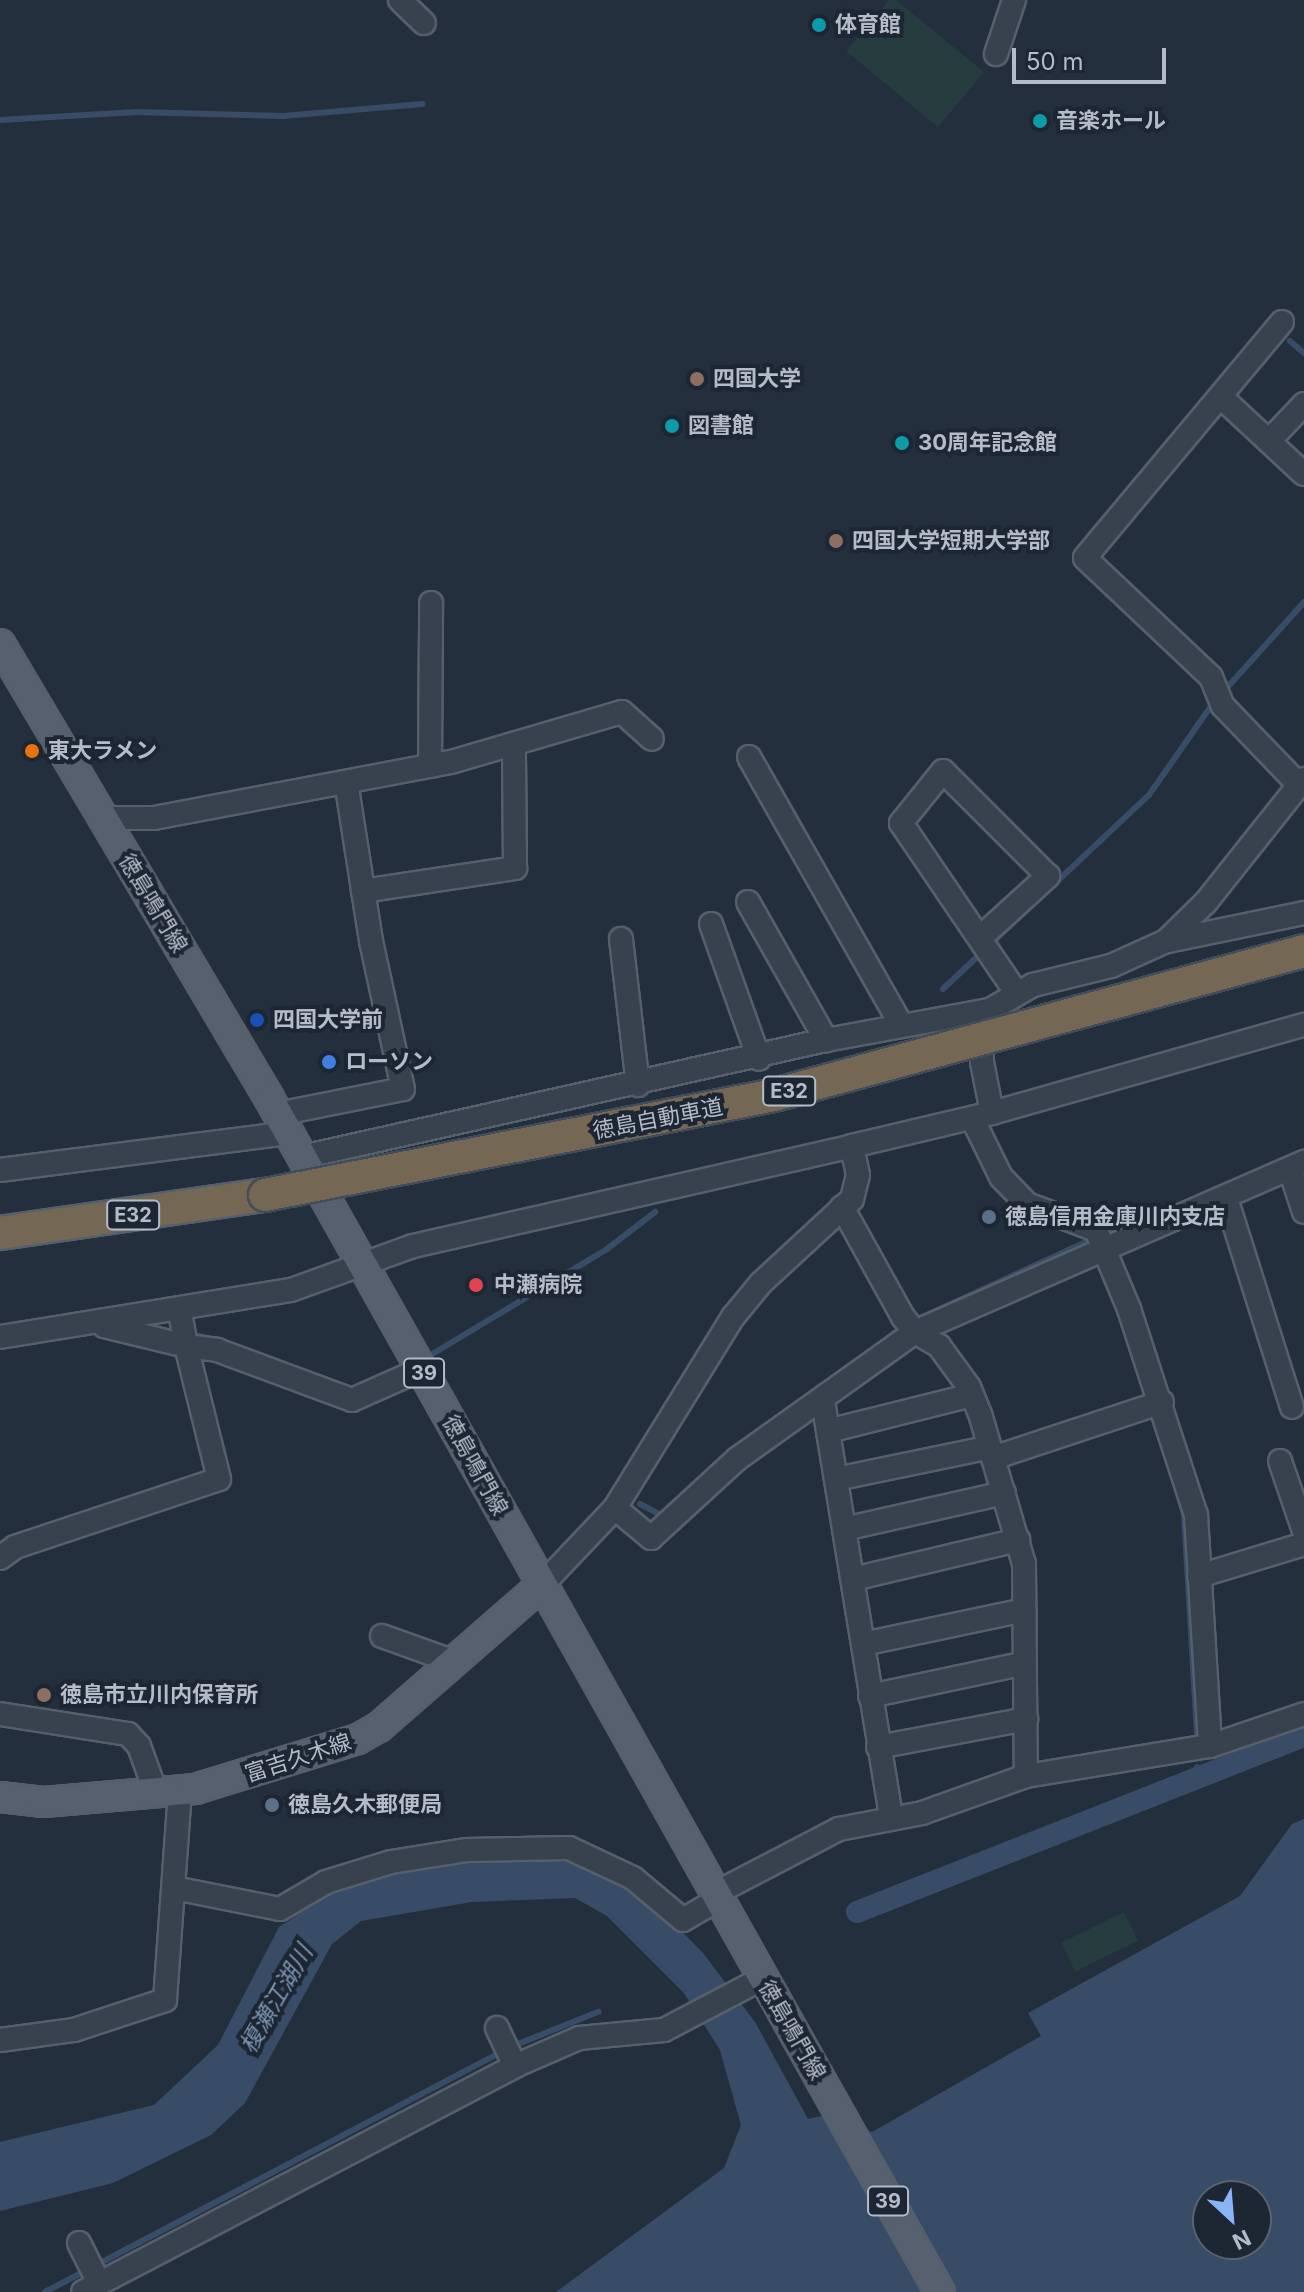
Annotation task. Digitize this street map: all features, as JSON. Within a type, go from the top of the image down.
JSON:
[{"type":"highway","name":"徳島自動車道","points":[[0,1233],[265,1195],[774,1095],[1304,951]]},
{"type":"main road","name":"徳島鳴門線","points":[[0,644],[289,1134],[718,1896],[754,1982],[794,2025],[835,2109],[940,2292]]},
{"type":"main road","name":"富吉久木線","points":[[0,1797],[44,1802],[168,1792],[248,1776],[358,1739],[379,1727],[542,1585]]},
{"type":"street","points":[[400,0],[424,23]]},
{"type":"street","points":[[996,54],[1014,0]]},
{"type":"street","points":[[0,1170],[289,1134],[638,1085],[759,1059],[826,1040],[990,1010],[1016,992],[1142,956],[1166,941],[1206,902],[1302,782],[1218,695],[1211,677],[1085,558],[1282,322]]},
{"type":"street","points":[[1221,397],[1304,474]]},
{"type":"street","points":[[1269,441],[1304,404]]},
{"type":"street","points":[[430,766],[431,603]]},
{"type":"street","points":[[102,818],[154,818],[430,766],[514,746],[622,712],[652,739]]},
{"type":"street","points":[[363,891],[515,868],[514,746]]},
{"type":"street","points":[[749,757],[901,1025]]},
{"type":"street","points":[[986,945],[1048,876],[943,771],[901,823],[1016,992]]},
{"type":"street","points":[[289,1134],[403,1089],[363,891],[346,782]]},
{"type":"street","points":[[748,902],[826,1040]]},
{"type":"street","points":[[1166,941],[1304,913]]},
{"type":"street","points":[[711,924],[759,1059]]},
{"type":"street","points":[[621,939],[638,1085]]},
{"type":"street","points":[[990,1010],[982,1027],[982,1115],[1001,1177],[1027,1204],[1101,1239],[1153,1406],[1196,1515],[1210,1746]]},
{"type":"street","points":[[102,1325],[183,1331],[413,1246],[982,1115],[1304,1025]]},
{"type":"street","points":[[542,1585],[615,1508],[733,1317],[761,1283],[842,1207],[856,1189],[852,1146]]},
{"type":"street","points":[[615,1508],[651,1538],[737,1459],[823,1401],[910,1326],[1101,1239],[1226,1198],[1297,1166],[1304,1212]]},
{"type":"street","points":[[1226,1198],[1292,1407]]},
{"type":"street","points":[[842,1207],[910,1326],[939,1346],[972,1395],[992,1452],[1024,1564],[1026,1776]]},
{"type":"street","points":[[0,1337],[102,1325],[183,1331],[230,1354],[352,1400],[422,1369]]},
{"type":"street","points":[[0,1558],[15,1547],[219,1479],[183,1331]]},
{"type":"street","points":[[828,1431],[972,1395]]},
{"type":"street","points":[[823,1401],[891,1818]]},
{"type":"street","points":[[836,1479],[992,1452],[1153,1406]]},
{"type":"street","points":[[1280,1461],[1304,1531]]},
{"type":"street","points":[[844,1529],[1004,1493]]},
{"type":"street","points":[[853,1579],[1018,1540]]},
{"type":"street","points":[[1199,1576],[1304,1544]]},
{"type":"street","points":[[863,1644],[1024,1610]]},
{"type":"street","points":[[382,1636],[452,1661]]},
{"type":"street","points":[[870,1696],[1025,1663]]},
{"type":"street","points":[[0,1714],[128,1734],[168,1792],[174,1888],[165,2000],[74,2030],[0,2040]]},
{"type":"street","points":[[174,1888],[280,1909],[326,1882],[391,1862],[467,1850],[569,1848],[633,1878],[683,1920],[817,1838],[1026,1776],[1210,1746],[1304,1714]]},
{"type":"street","points":[[878,1747],[1026,1719]]},
{"type":"street","points":[[81,2248],[92,2284],[507,2048],[579,2038],[639,2036],[687,2019],[754,1982]]},
{"type":"green space","points":[[889,0],[896,0],[984,72],[938,127],[846,51]]},
{"type":"green space","points":[[1124,1912],[1138,1941],[1075,1971],[1061,1943]]},
{"type":"water","name":"榎瀬江湖川","points":[[1304,1819],[1304,2292],[556,2292],[724,2168],[741,2125],[720,2050],[684,1993],[607,1916],[575,1898],[472,1902],[361,1921],[332,1944],[245,2103],[211,2135],[113,2183],[0,2211],[0,2142],[154,2105],[218,2045],[279,1927],[350,1881],[483,1860],[540,1857],[592,1864],[652,1901],[703,1953],[755,2022],[808,2119],[822,2116],[872,2132],[1041,2036],[1028,2013],[1240,1896],[1292,1824]]},
{"type":"waterway","points":[[0,120],[137,112],[283,116],[422,104]]},
{"type":"waterway","points":[[1290,341],[1304,353]]},
{"type":"waterway","points":[[1224,691],[1304,602]]},
{"type":"waterway","points":[[943,989],[1149,795],[1216,699]]},
{"type":"waterway","points":[[1103,1234],[1175,1207]]},
{"type":"waterway","points":[[434,1353],[607,1249],[655,1212]]},
{"type":"waterway","points":[[918,1319],[1093,1239]]},
{"type":"waterway","points":[[872,1350],[904,1326]]},
{"type":"waterway","points":[[190,1334],[221,1341]]},
{"type":"waterway","points":[[1177,1490],[1184,1515],[1197,1737]]},
{"type":"waterway","points":[[640,1504],[664,1517]]},
{"type":"waterway","points":[[857,1912],[1304,1736]]},
{"type":"waterway","points":[[1195,1776],[1197,1767]]},
{"type":"waterway","points":[[513,2046],[598,2012]]},
{"type":"waterway","points":[[45,2292],[503,2051]]},
{"type":"place","name":"体育館","points":[[819,25]]},
{"type":"place","name":"音楽ホール","points":[[1040,121]]},
{"type":"place","name":"四国大学","points":[[697,379]]},
{"type":"place","name":"図書館","points":[[672,426]]},
{"type":"place","name":"30周年記念館","points":[[902,443]]},
{"type":"place","name":"四国大学短期大学部","points":[[836,541]]},
{"type":"place","name":"東大ラメン","points":[[32,751]]},
{"type":"place","name":"四国大学前","points":[[257,1020]]},
{"type":"place","name":"ローソン","points":[[329,1062]]},
{"type":"place","name":"徳島信用金庫川内支店","points":[[989,1217]]},
{"type":"place","name":"中瀬病院","points":[[476,1285]]},
{"type":"place","name":"徳島市立川内保育所","points":[[44,1695]]},
{"type":"place","name":"徳島久木郵便局","points":[[272,1805]]}]
